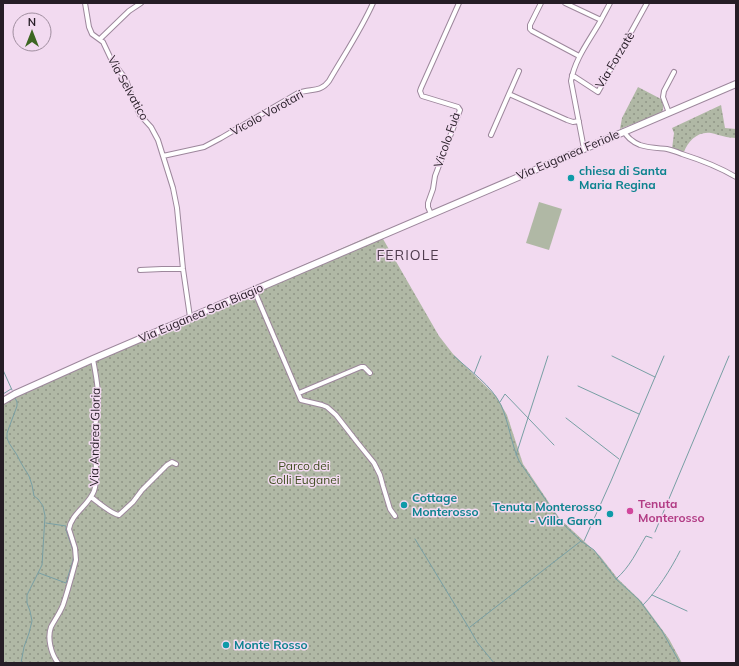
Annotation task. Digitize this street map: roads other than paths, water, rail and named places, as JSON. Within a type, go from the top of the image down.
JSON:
[{"type":"main road","name":"Via Euganea Feriole","points":[[401,227],[736,84]]},
{"type":"main road","name":"Via Euganea San Biagio","points":[[3,401],[15,394],[93,359],[401,227]]},
{"type":"street","name":"Via Selvatico","points":[[85,3],[89,27],[92,34],[103,42],[112,60],[126,80],[140,115],[151,127],[158,140],[173,188],[177,208],[183,269],[190,317]]},
{"type":"street","points":[[100,39],[129,11],[141,3]]},
{"type":"street","name":"Vicolo Vorotari","points":[[163,156],[204,147],[298,93],[322,88],[329,81],[354,41],[373,3]]},
{"type":"street","name":"Vicolo Fuà","points":[[431,214],[428,203],[433,189],[435,176],[460,110],[458,107],[422,96],[420,92],[460,3]]},
{"type":"street","points":[[541,3],[530,26],[532,32],[579,56]]},
{"type":"street","points":[[565,3],[601,20]]},
{"type":"street","points":[[584,148],[571,81],[572,75],[579,56],[610,3]]},
{"type":"street","name":"Via Forzatè","points":[[572,75],[598,92],[647,3]]},
{"type":"street","points":[[492,135],[519,71]]},
{"type":"street","points":[[669,113],[663,97],[674,72]]},
{"type":"street","points":[[510,94],[567,120],[573,122],[579,121]]},
{"type":"street","points":[[624,131],[632,142],[639,145],[668,149],[706,162],[736,177]]},
{"type":"street","points":[[140,270],[162,268],[183,269]]},
{"type":"street","points":[[254,290],[301,400],[327,407],[336,415],[374,463],[380,475],[390,509],[395,516]]},
{"type":"street","name":"Via Andrea Gloria","points":[[93,359],[98,394],[94,440],[96,484],[91,497],[116,515],[119,515],[167,465],[172,462],[176,464]]},
{"type":"street","points":[[299,393],[360,367],[364,367],[370,373]]},
{"type":"street","points":[[58,663],[53,654],[50,634],[62,606],[76,560],[76,548],[69,526],[91,497]]},
{"type":"waterway","points":[[454,356],[480,379],[497,398],[504,412],[519,461],[561,522],[581,541],[594,550],[616,579],[639,600],[662,631],[680,663]]},
{"type":"waterway","points":[[474,374],[481,356]]},
{"type":"waterway","points":[[516,455],[548,356]]},
{"type":"waterway","points":[[612,356],[655,377]]},
{"type":"waterway","points":[[584,541],[664,356]]},
{"type":"waterway","points":[[655,532],[729,356]]},
{"type":"waterway","points":[[3,370],[12,390]]},
{"type":"waterway","points":[[578,386],[639,414]]},
{"type":"waterway","points":[[3,394],[11,389]]},
{"type":"waterway","points":[[500,402],[505,394],[554,445]]},
{"type":"waterway","points":[[15,398],[17,406],[7,433],[7,438],[29,476],[34,496],[43,506],[45,516],[42,565],[27,595],[27,603],[32,621],[21,663]]},
{"type":"waterway","points":[[566,418],[619,459]]},
{"type":"waterway","points":[[39,573],[66,583],[74,553],[66,526],[46,523]]},
{"type":"waterway","points":[[616,579],[629,564],[646,536],[652,538]]},
{"type":"waterway","points":[[415,539],[477,642],[494,663]]},
{"type":"waterway","points":[[470,627],[581,541]]},
{"type":"waterway","points":[[643,605],[663,580],[680,551]]},
{"type":"waterway","points":[[652,595],[687,611]]},
{"type":"place","name":"chiesa di Santa Maria Regina","points":[[571,178]]},
{"type":"place","name":"Cottage Monterosso","points":[[404,505]]},
{"type":"place","name":"Tenuta Monterosso","points":[[630,511]]},
{"type":"place","name":"Tenuta Monterosso - Villa Garon","points":[[610,514]]},
{"type":"place","name":"Monte Rosso","points":[[226,645]]},
{"type":"district","name":"FERIOLE","points":[[408,255]]},
{"type":"park label","name":"Parco dei Colli Euganei","points":[[304,473]]}]
